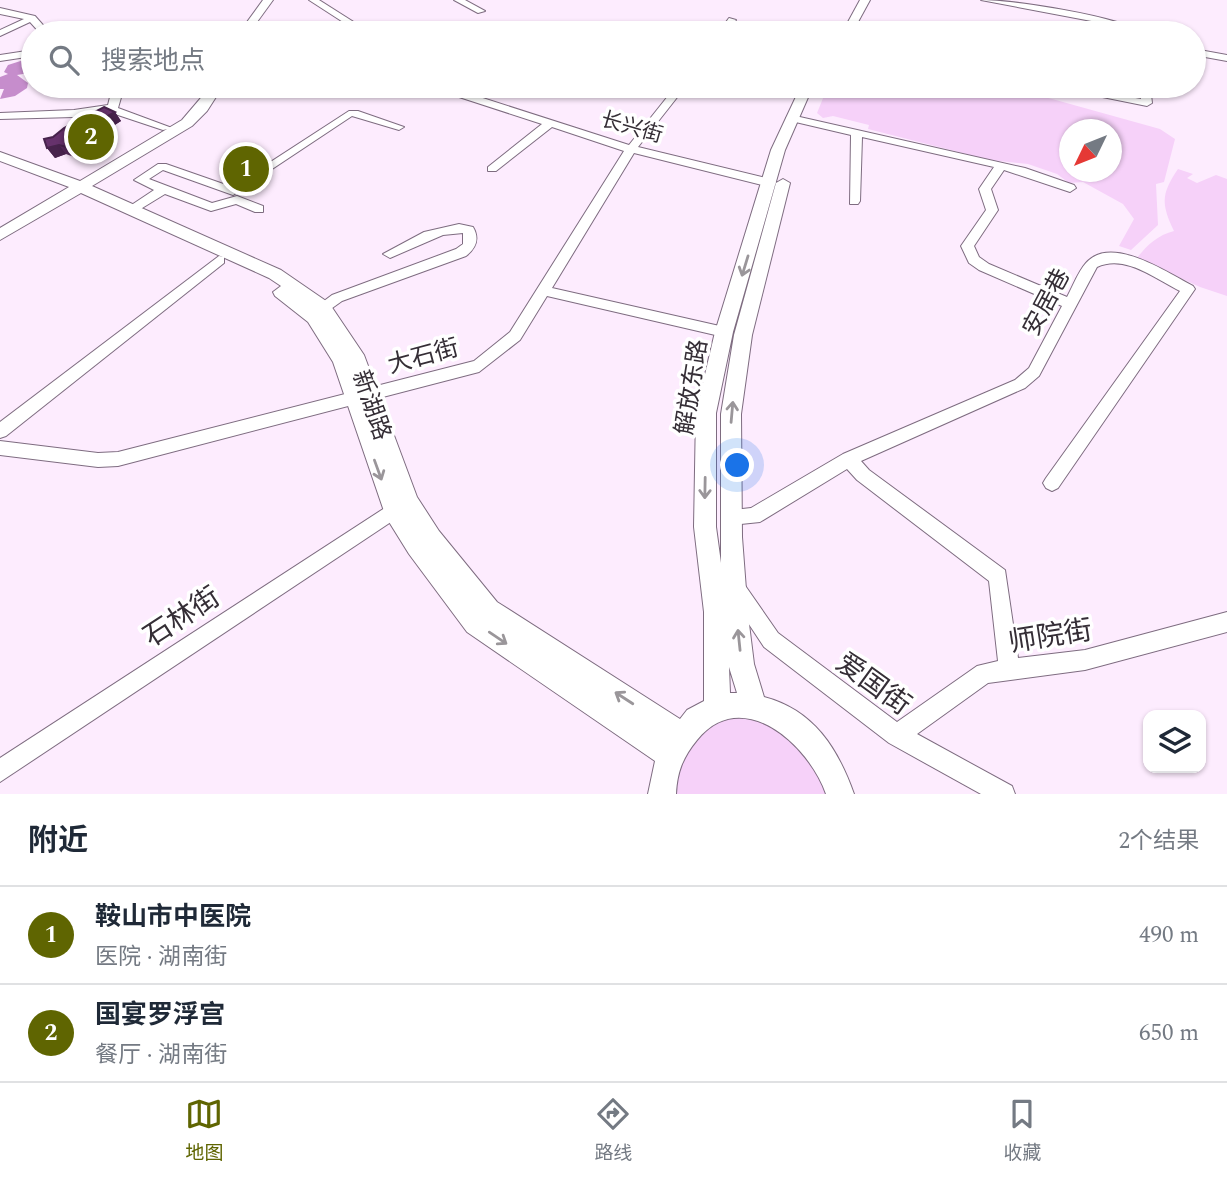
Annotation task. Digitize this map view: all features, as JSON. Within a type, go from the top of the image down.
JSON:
[{"type":"main road","points":[[253,21],[268,0]]},
{"type":"main road","points":[[261,21],[276,0]]},
{"type":"main road","points":[[842,21],[852,0]]},
{"type":"main road","points":[[854,21],[865,0]]},
{"type":"main road","points":[[0,235],[167,128],[192,108],[199,98]]},
{"type":"main road","points":[[0,226],[187,123],[209,98]]},
{"type":"main road","name":"解放东路","points":[[754,706],[741,664],[731,517],[731,414],[743,335],[803,98]]},
{"type":"main road","name":"解放东路","points":[[717,709],[716,612],[705,527],[706,413],[724,332],[778,150],[812,98]]},
{"type":"main road","name":"新湖路","points":[[0,156],[266,281],[319,313]]},
{"type":"main road","name":"新湖路","points":[[0,166],[130,210],[275,274],[319,313],[362,398],[418,547],[476,622],[675,745]]},
{"type":"main road","points":[[662,794],[675,745],[697,719],[717,709],[735,705],[754,706],[780,714],[804,731],[824,755],[840,794]]},
{"type":"street","points":[[313,0],[347,21]]},
{"type":"street","points":[[458,0],[481,11]]},
{"type":"street","points":[[985,0],[1104,21]]},
{"type":"street","points":[[0,10],[22,13],[35,21]]},
{"type":"street","points":[[26,21],[32,18]]},
{"type":"street","points":[[0,33],[21,23]]},
{"type":"street","points":[[1206,54],[1227,58]]},
{"type":"street","points":[[0,58],[21,55]]},
{"type":"street","points":[[109,108],[115,98]]},
{"type":"street","name":"长兴街","points":[[472,98],[631,149],[770,183]]},
{"type":"street","name":"大石街","points":[[0,448],[98,460],[118,459],[479,366],[515,336],[631,149],[671,98]]},
{"type":"street","points":[[1119,98],[1147,103],[1146,98]]},
{"type":"street","points":[[0,116],[109,108],[167,128]]},
{"type":"street","points":[[259,209],[237,200],[211,208],[140,180],[162,166],[233,191],[349,114],[354,113],[399,127]]},
{"type":"street","points":[[797,120],[1021,170],[1070,188]]},
{"type":"street","points":[[492,169],[550,123]]},
{"type":"street","points":[[854,201],[857,132]]},
{"type":"street","points":[[1001,166],[985,189],[992,210],[967,246],[974,260],[984,267],[1070,304]]},
{"type":"street","points":[[130,210],[162,190]]},
{"type":"street","points":[[319,313],[337,298],[457,256],[468,248],[472,240],[469,230],[460,227],[445,229],[390,254]]},
{"type":"street","name":"安居巷","points":[[731,517],[754,516],[849,458],[1020,384],[1034,372],[1092,264],[1107,257],[1124,257],[1188,289],[1052,483]]},
{"type":"street","points":[[0,431],[219,260]]},
{"type":"street","points":[[545,291],[724,332]]},
{"type":"street","points":[[849,458],[863,475],[998,576],[1009,670]]},
{"type":"street","name":"石林街","points":[[0,771],[401,505]]},
{"type":"street","name":"爱国街","points":[[736,589],[771,640],[897,735],[1004,794]]},
{"type":"street","name":"师院街","points":[[897,735],[984,673],[1084,660],[1227,622]]},
{"type":"shaded area","points":[[21,61],[21,74],[17,75],[21,78],[21,92],[0,99],[4,89],[0,89],[0,77],[8,74],[4,72],[8,65]]},
{"type":"shaded area","points":[[823,98],[1049,98],[1160,129],[1175,139],[1164,182],[1156,184],[1158,225],[1131,250],[1119,246],[1134,219],[1123,204],[1083,182],[1122,182],[1122,119],[1059,119],[1059,176],[1028,164],[990,160],[868,129],[869,125],[833,116],[823,118],[817,113]]},
{"type":"shaded area","points":[[1178,169],[1193,174],[1187,178],[1197,183],[1216,175],[1227,179],[1227,296],[1200,287],[1137,258],[1153,241],[1174,231],[1165,199],[1168,185]]},
{"type":"shaded area","points":[[780,714],[840,794],[662,794],[697,719]]},
{"type":"building","points":[[104,107],[115,112],[104,118],[106,133],[85,138],[67,147],[59,145],[47,148],[44,139],[53,137],[64,128]]},
{"type":"place","name":"国宴罗浮宫","points":[[91,137]]},
{"type":"place","name":"鞍山市中医院","points":[[246,169]]}]
